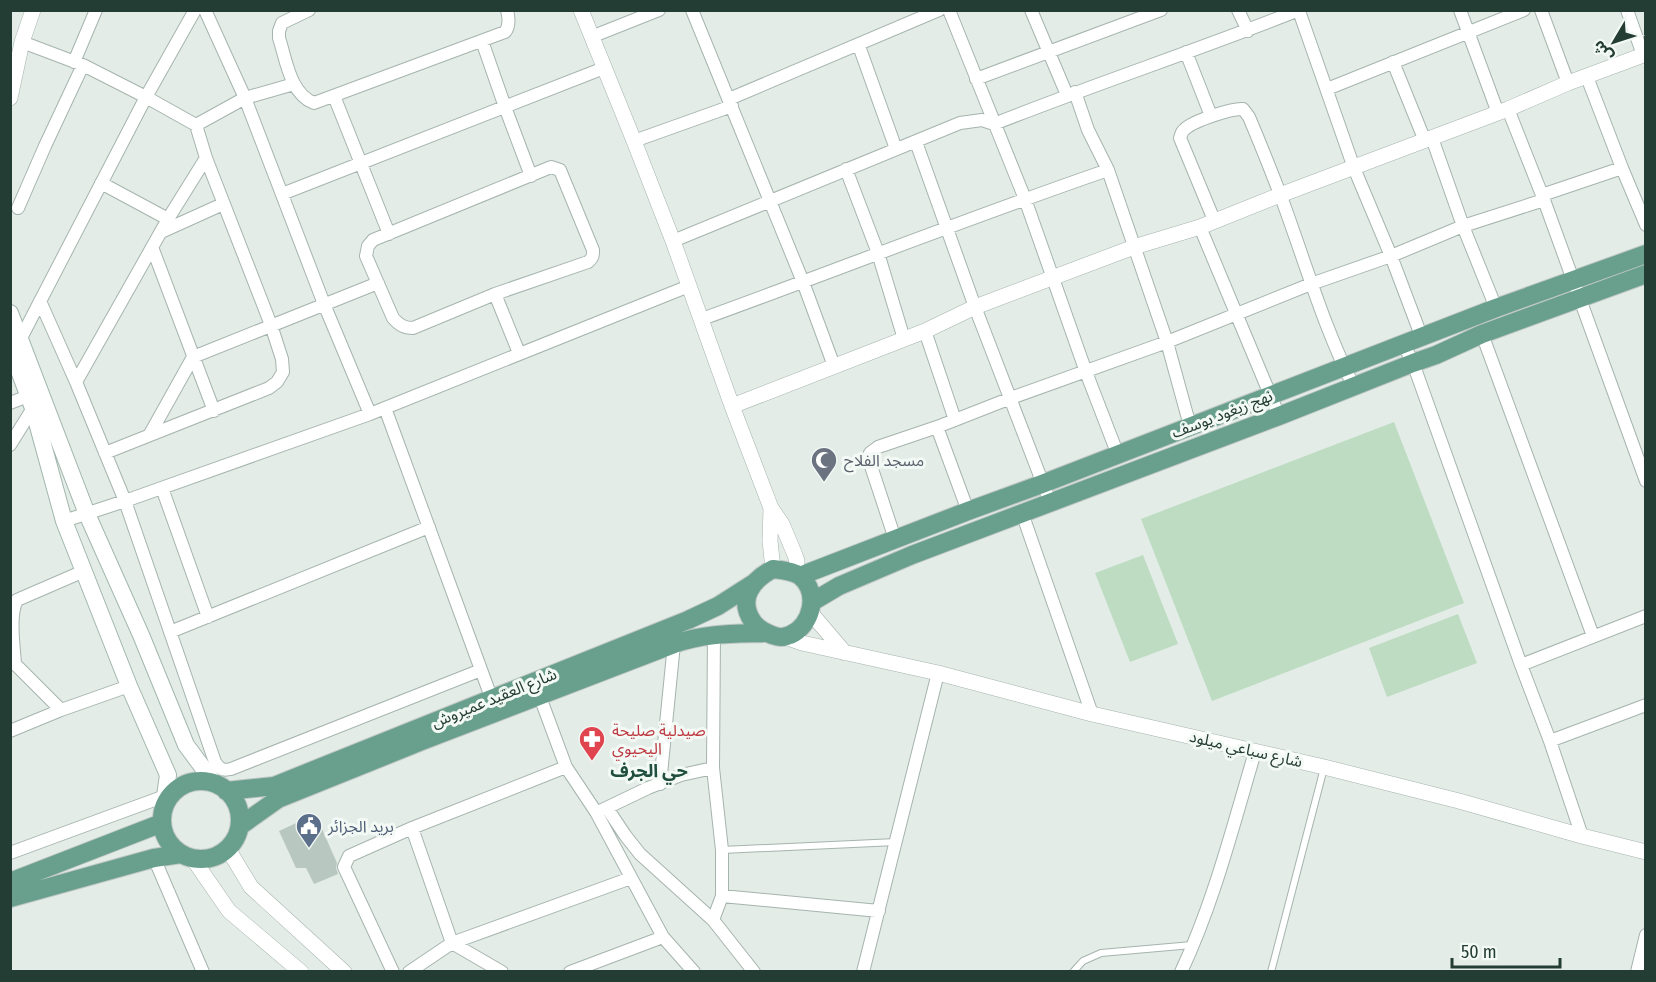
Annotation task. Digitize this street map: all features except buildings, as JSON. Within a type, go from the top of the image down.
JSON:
[{"type":"main road","name":"نهج زيغود يوسف","points":[[811,607],[849,581],[1436,355],[1576,290],[1646,254]]},
{"type":"main road","name":"نهج زيغود يوسف","points":[[797,575],[1118,455],[1496,308],[1646,274]]},
{"type":"main road","points":[[10,313],[30,402],[64,521],[129,686],[168,775],[163,809],[165,835],[171,846],[187,856]]},
{"type":"main road","points":[[10,898],[154,858],[187,856],[205,860],[218,856],[236,839],[240,826],[235,801],[186,746],[141,635],[15,343]]},
{"type":"main road","points":[[773,569],[797,575],[811,594],[811,607],[801,628],[782,638],[758,628],[748,611],[747,601],[754,583],[773,569]]},
{"type":"main road","name":"شارع العقيد عميروش","points":[[240,826],[278,800],[422,741],[494,706],[688,620],[718,606],[754,583]]},
{"type":"main road","name":"شارع العقيد عميروش","points":[[221,787],[274,786],[494,706],[540,697],[693,637],[714,634],[766,633]]},
{"type":"main road","points":[[10,882],[163,809],[168,798],[177,789],[189,783],[202,781],[221,787]]},
{"type":"street","points":[[10,98],[22,42],[33,10]]},
{"type":"street","points":[[18,208],[78,64],[96,10]]},
{"type":"street","points":[[15,343],[40,301],[146,97],[195,10]]},
{"type":"street","points":[[205,10],[245,98],[324,304],[370,414]]},
{"type":"street","points":[[309,10],[282,22],[279,38],[294,84],[306,100],[314,103],[505,32],[509,21],[507,10]]},
{"type":"street","points":[[581,10],[673,241],[771,508],[782,524],[795,555],[797,575]]},
{"type":"street","points":[[591,37],[659,10]]},
{"type":"street","points":[[692,10],[770,200],[834,366]]},
{"type":"street","points":[[634,141],[730,103],[939,10]]},
{"type":"street","points":[[949,10],[1025,199],[1118,455]]},
{"type":"street","points":[[1030,10],[1048,52],[1108,170],[1167,342],[1191,426]]},
{"type":"street","points":[[976,79],[1161,10]]},
{"type":"street","points":[[1239,10],[1248,31]]},
{"type":"street","points":[[1460,10],[1468,33],[1543,197],[1646,481]]},
{"type":"street","points":[[1327,89],[1524,10]]},
{"type":"street","points":[[1541,10],[1568,83]]},
{"type":"street","points":[[732,406],[925,331],[975,308],[1134,247],[1207,223],[1354,168],[1644,54],[1627,10]]},
{"type":"street","points":[[673,241],[960,123],[981,120],[994,124],[1299,11],[1354,168],[1422,338]]},
{"type":"street","points":[[482,41],[531,176]]},
{"type":"street","points":[[22,42],[78,64],[146,97],[196,125],[206,158],[282,359],[283,372],[277,382],[269,388],[105,453]]},
{"type":"street","points":[[859,45],[896,149]]},
{"type":"street","points":[[1186,52],[1211,116]]},
{"type":"street","points":[[1393,62],[1428,139],[1496,308]]},
{"type":"street","points":[[282,194],[604,69]]},
{"type":"street","points":[[1587,76],[1646,225]]},
{"type":"street","points":[[196,125],[245,98],[294,84]]},
{"type":"street","points":[[334,96],[389,234]]},
{"type":"street","points":[[1279,416],[1236,314],[1180,138],[1186,128],[1211,116],[1238,109],[1246,112],[1280,195],[1311,284],[1344,368],[1354,387]]},
{"type":"street","points":[[916,142],[975,308],[1050,502]]},
{"type":"street","points":[[76,382],[168,219],[206,158]]},
{"type":"street","points":[[551,167],[560,170],[593,250],[593,256],[588,262],[495,294],[413,328],[402,327],[393,318],[366,256],[366,250],[373,240],[531,176],[551,167]]},
{"type":"street","points":[[895,539],[870,466],[870,453],[878,447],[1167,342],[1311,284],[1622,168]]},
{"type":"street","points":[[846,169],[878,253],[904,339]]},
{"type":"street","points":[[702,319],[1108,170]]},
{"type":"street","points":[[101,183],[168,219]]},
{"type":"street","points":[[161,232],[223,204]]},
{"type":"street","points":[[152,248],[214,411]]},
{"type":"street","points":[[150,434],[193,357],[378,284]]},
{"type":"street","points":[[64,521],[370,414],[689,286]]},
{"type":"street","points":[[495,294],[519,354]]},
{"type":"street","points":[[40,301],[125,501],[215,762],[220,769],[224,770],[482,670]]},
{"type":"street","points":[[925,331],[955,420]]},
{"type":"street","points":[[1482,334],[1593,636]]},
{"type":"street","points":[[1404,345],[1413,363],[1550,741],[1582,836]]},
{"type":"street","points":[[10,403],[30,402],[10,445]]},
{"type":"street","points":[[385,408],[494,706]]},
{"type":"street","points":[[937,427],[968,511]]},
{"type":"street","points":[[162,488],[208,616]]},
{"type":"street","points":[[771,508],[773,569]]},
{"type":"street","points":[[1022,513],[1092,714]]},
{"type":"street","points":[[170,632],[429,527]]},
{"type":"street","points":[[61,710],[13,664],[14,610],[17,600],[84,571]]},
{"type":"street","points":[[811,607],[844,653]]},
{"type":"street","points":[[1521,665],[1646,616]]},
{"type":"street","points":[[713,920],[722,896],[722,850],[713,768],[714,634]]},
{"type":"street","name":"شارع سباعي ميلود","points":[[785,637],[844,653],[938,673],[1092,714],[1324,767],[1646,852]]},
{"type":"street","points":[[660,784],[674,644]]},
{"type":"street","points":[[863,972],[938,673]]},
{"type":"street","points":[[10,731],[129,686]]},
{"type":"street","points":[[540,697],[566,767],[640,854],[713,920],[754,972]]},
{"type":"street","points":[[1550,741],[1646,705]]},
{"type":"street","points":[[1181,972],[1194,945],[1220,871],[1255,752]]},
{"type":"street","points":[[393,972],[344,867],[349,856],[412,828],[566,767]]},
{"type":"street","points":[[602,810],[681,775],[713,768]]},
{"type":"street","points":[[10,853],[163,809]]},
{"type":"street","points":[[602,810],[631,878],[663,937],[694,972]]},
{"type":"street","points":[[412,828],[452,943],[502,972]]},
{"type":"street","points":[[228,849],[250,887],[344,972]]},
{"type":"street","points":[[187,856],[229,911],[301,972]]},
{"type":"street","points":[[154,858],[203,972]]},
{"type":"street","points":[[409,972],[452,943],[631,878]]},
{"type":"street","points":[[722,896],[879,911]]},
{"type":"street","points":[[1637,972],[1646,935]]},
{"type":"street","points":[[570,972],[663,937]]},
{"type":"lane","points":[[1271,972],[1324,767]]},
{"type":"lane","points":[[722,850],[896,842]]},
{"type":"lane","points":[[1073,972],[1083,961],[1101,953],[1194,945]]},
{"type":"green space","points":[[1394,422],[1464,603],[1212,701],[1141,519]]},
{"type":"green space","points":[[1143,555],[1178,644],[1130,662],[1095,573]]},
{"type":"green space","points":[[1458,614],[1477,663],[1387,697],[1369,648]]},
{"type":"place","name":"مسجد الفلاح","points":[[824,483]]},
{"type":"place","name":"صيدلية صليحة اليحيوي","points":[[592,762]]},
{"type":"place","name":"بريد الجزائر","points":[[309,849]]},
{"type":"district","name":"حي الجرف","points":[[649,771]]}]
